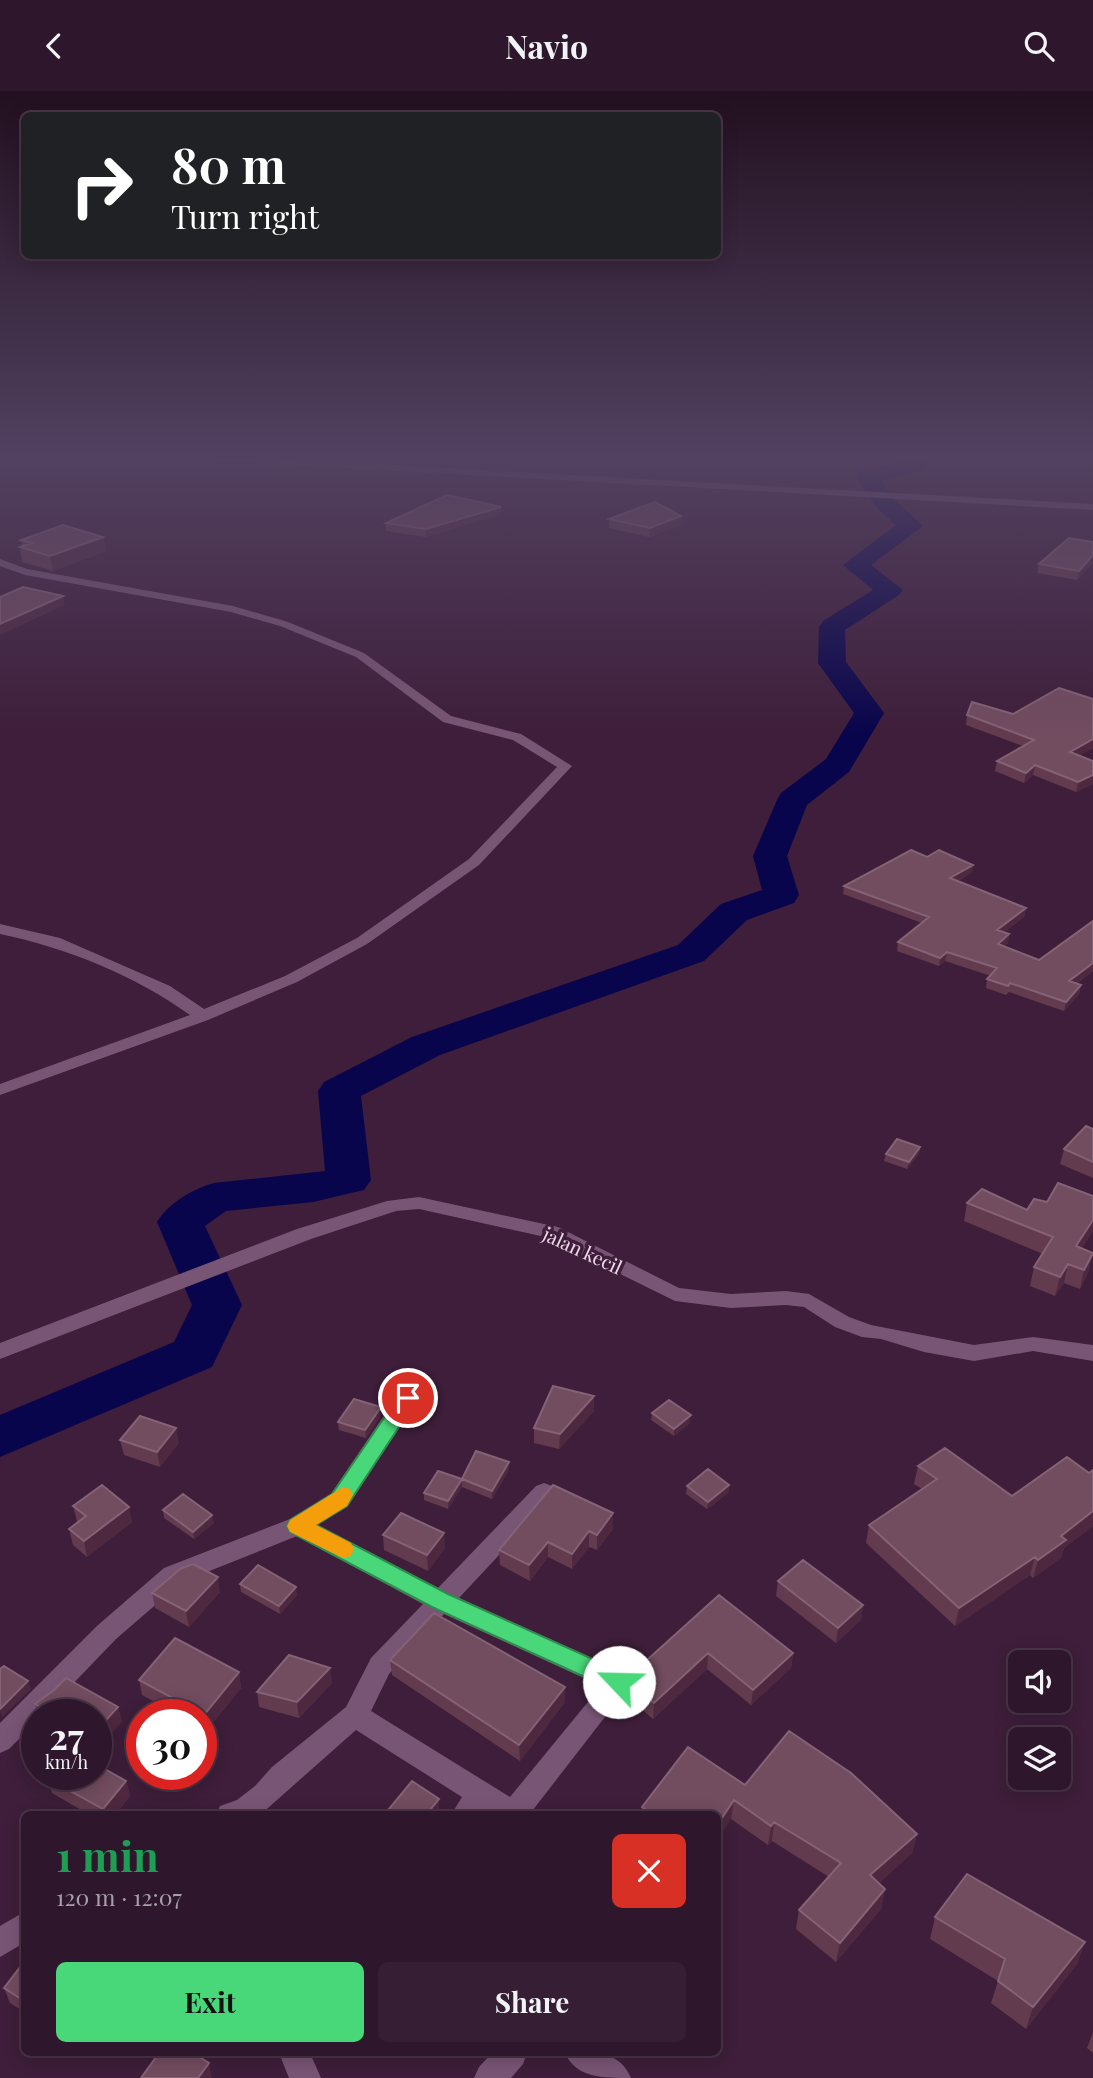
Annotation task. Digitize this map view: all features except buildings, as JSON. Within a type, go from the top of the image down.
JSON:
[{"type":"street","points":[[0,562],[25,572],[69,582],[233,609],[284,624],[360,655],[447,719],[517,737],[565,766],[474,862],[362,941],[291,979],[202,1016],[0,1090]]},
{"type":"street","points":[[0,929],[55,941],[164,989],[202,1016]]},
{"type":"street","name":"jalan kecil","points":[[0,1351],[304,1234],[394,1205],[419,1203],[551,1232],[675,1294],[731,1301],[786,1298],[809,1301],[842,1322],[869,1332],[881,1332],[924,1345],[974,1353],[1033,1343],[1093,1353]]},
{"type":"street","points":[[0,1741],[107,1632],[173,1574],[298,1526],[339,1500],[408,1398]]},
{"type":"street","points":[[241,1811],[265,1795],[282,1776],[355,1715],[380,1666],[544,1492]]},
{"type":"street","points":[[298,1526],[440,1601],[619,1682],[516,1811]]},
{"type":"street","points":[[355,1715],[474,1804],[502,1811]]},
{"type":"street","points":[[0,1944],[21,1928]]},
{"type":"street","points":[[295,2056],[304,2078]]},
{"type":"street","points":[[489,2078],[509,2056]]},
{"type":"street","points":[[584,2056],[615,2078]]},
{"type":"waterway","points":[[0,1437],[194,1354],[217,1305],[180,1222],[214,1198],[313,1188],[348,1180],[339,1091],[426,1046],[691,953],[734,912],[781,895],[770,856],[793,800],[838,765],[869,713],[832,663],[832,627],[890,590],[855,565],[877,550]]},
{"type":"slow traffic","points":[[343,1495],[298,1526],[343,1549]]},
{"type":"route","points":[[408,1398],[339,1500],[298,1526],[440,1601],[619,1682]]}]
